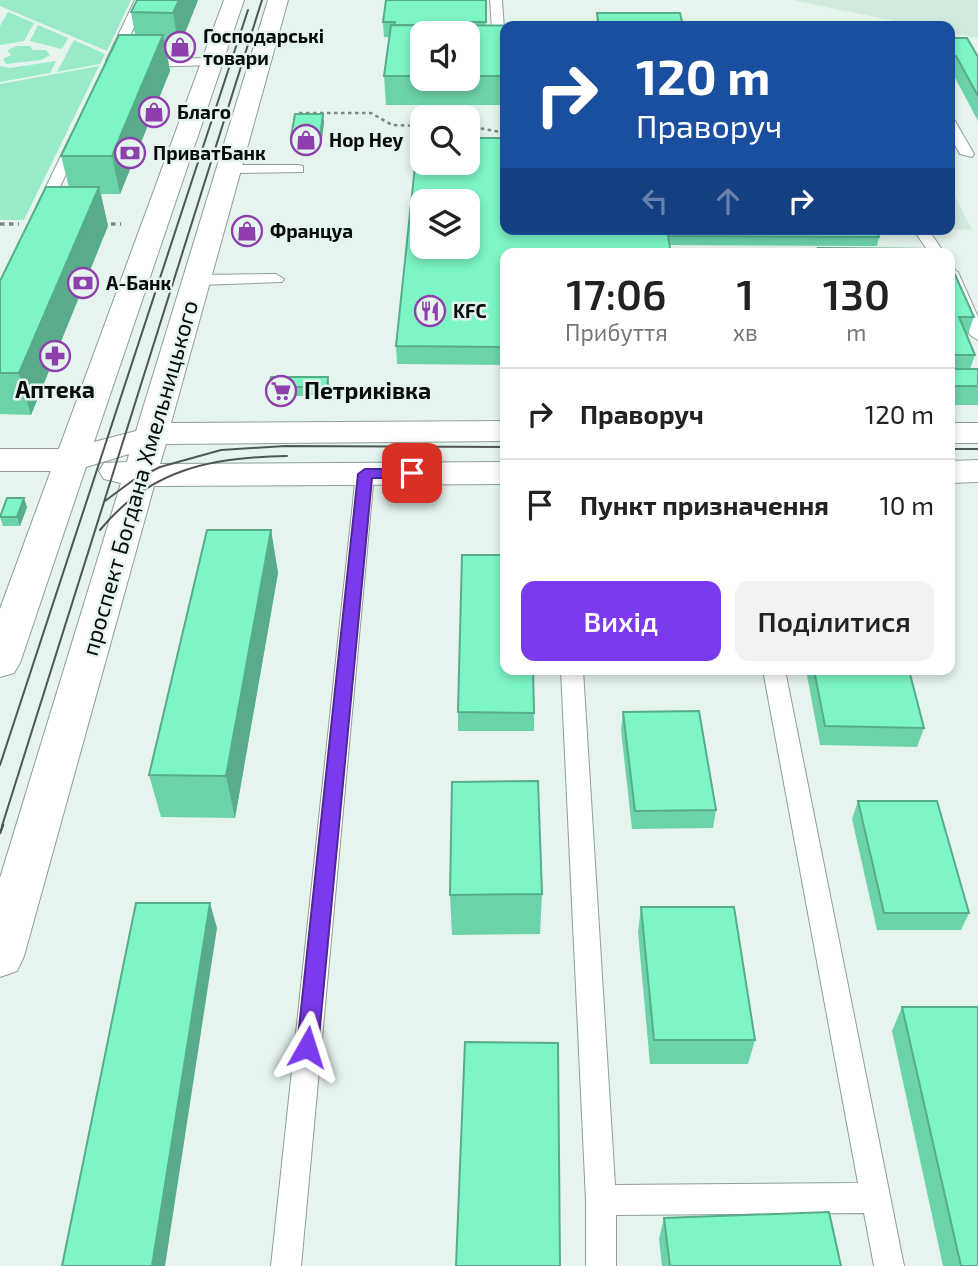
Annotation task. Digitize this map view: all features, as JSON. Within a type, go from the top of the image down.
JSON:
[{"type":"main road","name":"проспект Богдана Хмельницького","points":[[0,956],[198,280],[202,169],[212,62],[234,0]]},
{"type":"main road","name":"проспект Богдана Хмельницького","points":[[0,663],[71,460],[278,0]]},
{"type":"main road","points":[[71,460],[153,434],[218,431],[500,431]]},
{"type":"main road","points":[[955,433],[978,433]]},
{"type":"main road","points":[[0,460],[71,460],[141,475],[500,473]]},
{"type":"main road","points":[[955,471],[978,471]]},
{"type":"lane","points":[[141,0],[108,69],[212,62]]},
{"type":"lane","points":[[496,0],[499,43]]},
{"type":"lane","points":[[35,224],[82,125]]},
{"type":"lane","points":[[955,131],[973,154]]},
{"type":"lane","points":[[955,155],[973,154]]},
{"type":"lane","points":[[202,169],[298,169]]},
{"type":"lane","points":[[198,280],[276,279]]},
{"type":"lane","points":[[955,283],[978,335]]},
{"type":"lane","points":[[286,1266],[365,474]]},
{"type":"lane","points":[[572,675],[601,1200],[601,1266]]},
{"type":"lane","points":[[775,675],[890,1266]]},
{"type":"lane","points":[[601,1200],[876,1198]]},
{"type":"path","points":[[299,113],[371,113],[392,125],[410,126]]},
{"type":"path","points":[[480,128],[500,131]]},
{"type":"shaded area","points":[[792,0],[978,0],[978,38],[955,34],[955,21],[895,21]]},
{"type":"shaded area","points":[[955,197],[972,230],[955,229]]},
{"type":"green space","points":[[0,0],[131,0],[107,51],[0,6]]},
{"type":"green space","points":[[8,12],[34,23],[24,41],[0,45],[0,26]]},
{"type":"green space","points":[[38,25],[68,38],[62,49],[30,41]]},
{"type":"green space","points":[[74,40],[105,54],[100,64],[57,72]]},
{"type":"green space","points":[[17,46],[46,50],[50,55],[41,60],[6,64],[3,59],[11,55],[7,50]]},
{"type":"green space","points":[[56,61],[50,73],[0,82],[0,66],[10,68]]},
{"type":"green space","points":[[99,66],[24,220],[0,220],[0,84]]},
{"type":"building","points":[[137,0],[179,0],[173,13],[131,12]]},
{"type":"building","points":[[386,0],[486,0],[486,22],[410,21],[410,25],[394,25],[395,22],[383,22]]},
{"type":"building","points":[[597,13],[680,13],[682,21],[598,21]]},
{"type":"building","points":[[391,25],[410,25],[410,76],[384,76]]},
{"type":"building","points":[[480,25],[500,26],[500,76],[480,76]]},
{"type":"building","points":[[119,35],[163,35],[112,156],[61,156]]},
{"type":"building","points":[[955,38],[967,38],[978,57],[978,96],[956,56]]},
{"type":"building","points":[[295,114],[323,114],[320,137],[291,137]]},
{"type":"building","points":[[480,138],[500,138],[500,235],[668,235],[670,248],[500,248],[500,347],[396,346],[410,214],[410,259],[480,259],[480,189],[413,189],[414,175],[480,175]]},
{"type":"building","points":[[46,187],[99,187],[19,373],[0,373],[0,281]]},
{"type":"building","points":[[878,235],[879,237],[668,236]]},
{"type":"building","points":[[955,274],[974,317],[959,317],[975,355],[955,355]]},
{"type":"building","points":[[955,369],[978,369],[978,386],[955,386]]},
{"type":"building","points":[[271,377],[328,377],[327,387],[269,387]]},
{"type":"building","points":[[7,498],[24,498],[17,517],[0,517]]},
{"type":"building","points":[[207,530],[271,530],[226,776],[149,775]]},
{"type":"building","points":[[462,555],[500,555],[500,675],[533,675],[534,713],[458,712]]},
{"type":"building","points":[[815,675],[910,675],[924,728],[825,726]]},
{"type":"building","points":[[699,711],[716,810],[635,811],[623,712]]},
{"type":"building","points":[[538,781],[542,894],[450,895],[452,782]]},
{"type":"building","points":[[858,801],[937,801],[969,913],[884,913]]},
{"type":"building","points":[[136,903],[210,903],[152,1266],[62,1266]]},
{"type":"building","points":[[641,907],[734,907],[755,1040],[654,1040]]},
{"type":"building","points":[[902,1007],[978,1007],[978,1266],[961,1266]]},
{"type":"building","points":[[465,1042],[558,1043],[560,1266],[456,1266]]},
{"type":"building","points":[[829,1212],[841,1266],[670,1266],[664,1218]]},
{"type":"tram line","points":[[2,826],[262,0]]},
{"type":"tram line","points":[[0,765],[248,10]]},
{"type":"tram line","points":[[105,501],[132,481],[160,467],[221,450],[285,446],[500,447]]},
{"type":"tram line","points":[[955,449],[978,449]]},
{"type":"tram line","points":[[100,530],[119,509],[161,480],[184,471],[233,459],[287,456]]},
{"type":"tram line","points":[[0,833],[3,825]]},
{"type":"place","name":"Господарські товари","points":[[180,47]]},
{"type":"place","name":"Благо","points":[[154,112]]},
{"type":"place","name":"Hop Hey","points":[[306,140]]},
{"type":"place","name":"ПриватБанк","points":[[130,153]]},
{"type":"place","name":"Француа","points":[[247,231]]},
{"type":"place","name":"А-Банк","points":[[83,283]]},
{"type":"place","name":"KFC","points":[[430,311]]},
{"type":"place","name":"Аптека","points":[[55,356]]},
{"type":"place","name":"Петриківка","points":[[281,391]]},
{"type":"route","points":[[307,1047],[365,474],[412,473]]}]
